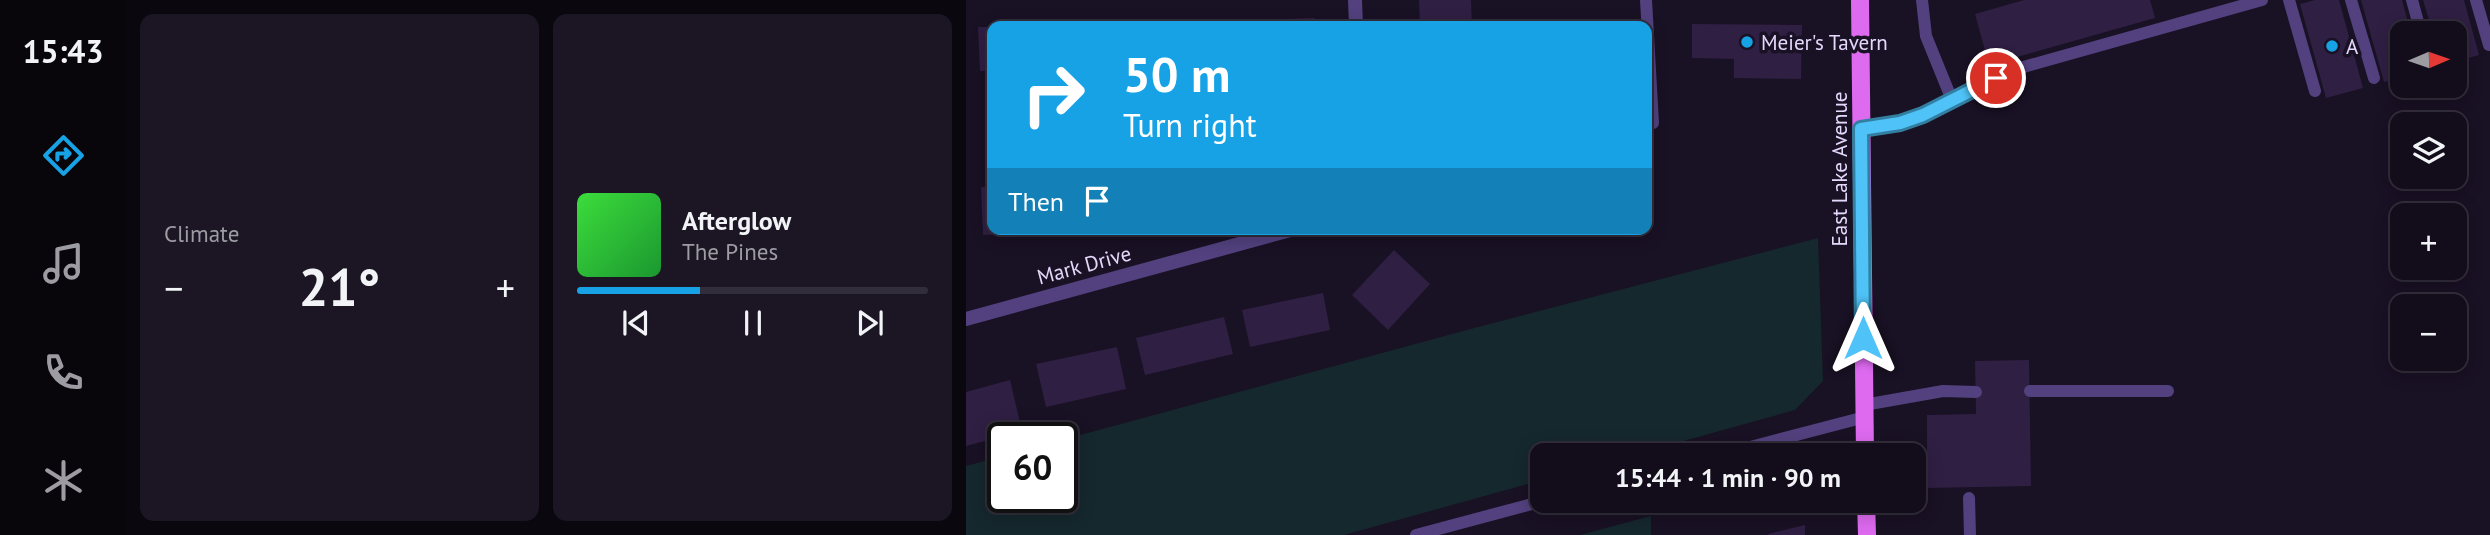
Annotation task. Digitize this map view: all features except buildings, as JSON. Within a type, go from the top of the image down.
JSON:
[{"type":"main road","name":"East Lake Avenue","points":[[1860,0],[1865,443]]},
{"type":"main road","points":[[1866,513],[1866,535]]},
{"type":"street","points":[[1355,0],[1356,21]]},
{"type":"street","name":"Mark Drive","points":[[966,319],[1272,235]]},
{"type":"lane","points":[[1646,0],[1647,21]]},
{"type":"lane","points":[[1922,0],[1926,36],[1952,100]]},
{"type":"lane","points":[[1861,129],[1900,123],[1923,115],[2020,68],[2262,0]]},
{"type":"lane","points":[[2289,0],[2315,91]]},
{"type":"lane","points":[[2351,0],[2374,79]]},
{"type":"lane","points":[[2412,0],[2418,21]]},
{"type":"lane","points":[[2476,0],[2489,46]]},
{"type":"lane","points":[[1652,106],[1653,124]]},
{"type":"lane","points":[[1759,443],[1864,411],[1943,391],[1976,392]]},
{"type":"lane","points":[[2030,391],[2168,391]]},
{"type":"lane","points":[[1969,499],[1970,535]]},
{"type":"lane","points":[[1416,535],[1530,505]]},
{"type":"green space","points":[[1818,238],[1823,381],[1795,410],[1676,443],[1530,443],[1530,483],[1344,535],[966,535],[966,466],[987,460],[987,513],[1078,513],[1078,436]]},
{"type":"green space","points":[[1651,516],[1651,535],[1580,535]]},
{"type":"place","name":"Meier's Tavern","points":[[1747,42]]},
{"type":"place","name":"A","points":[[2332,46]]},
{"type":"route","points":[[1863,338],[1861,129],[1900,123],[1923,115],[1996,78]]}]
